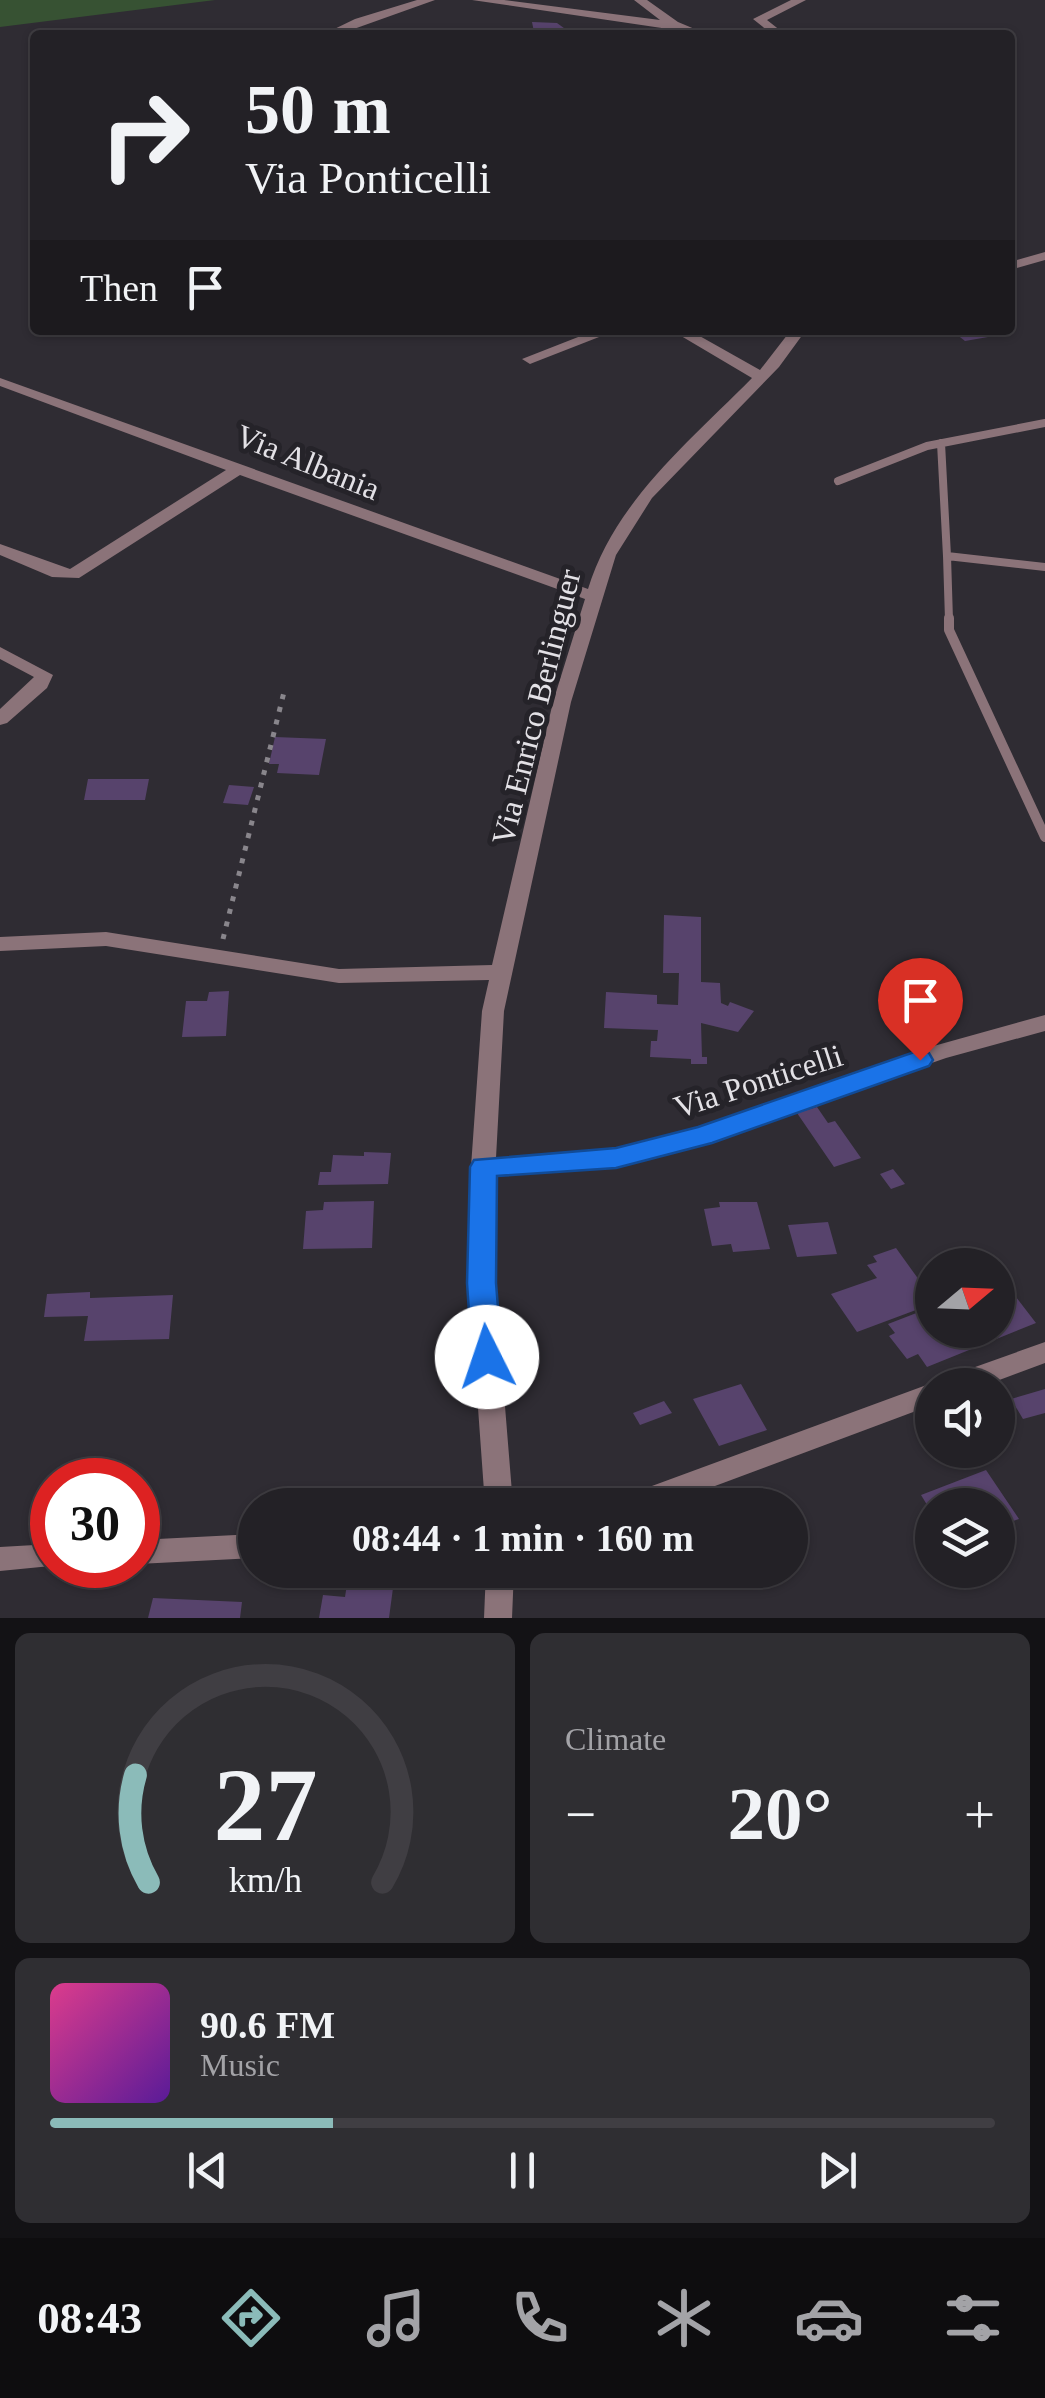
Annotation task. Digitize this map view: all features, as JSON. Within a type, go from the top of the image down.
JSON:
[{"type":"street","points":[[339,30],[429,0]]},
{"type":"street","points":[[478,0],[676,25],[690,30]]},
{"type":"street","points":[[640,0],[676,25]]},
{"type":"street","points":[[774,30],[760,19],[800,0]]},
{"type":"street","points":[[1015,265],[1045,256]]},
{"type":"street","points":[[530,359],[596,335]]},
{"type":"street","points":[[687,335],[762,377]]},
{"type":"street","name":"Via Enrico Berlinguer","points":[[497,1488],[482,1283],[493,1011],[562,702],[606,555],[646,495],[762,377],[794,335]]},
{"type":"street","name":"Via Albania","points":[[2,382],[240,468],[446,549],[593,596]]},
{"type":"street","points":[[0,549],[58,573],[73,574],[240,468]]},
{"type":"street","points":[[0,652],[38,668],[44,675],[40,684],[0,719]]},
{"type":"street","points":[[0,944],[106,939],[339,976],[502,972]]},
{"type":"street","name":"Via Ponticelli","points":[[484,1167],[616,1158],[812,1099],[984,1036],[1045,1023]]},
{"type":"street","points":[[1002,1368],[1045,1352]]},
{"type":"street","points":[[678,1488],[915,1400]]},
{"type":"street","points":[[160,1551],[238,1547]]},
{"type":"street","points":[[0,1559],[30,1557]]},
{"type":"street","points":[[498,1618],[499,1588]]},
{"type":"lane","points":[[838,481],[941,443],[1045,423]]},
{"type":"lane","points":[[941,443],[949,630],[1045,837]]},
{"type":"lane","points":[[947,556],[1045,567]]},
{"type":"path","points":[[218,956],[284,692]]},
{"type":"green space","points":[[0,0],[215,0],[0,27]]},
{"type":"building","points":[[532,22],[557,23],[567,30],[534,30]]},
{"type":"building","points":[[957,335],[988,337],[965,341]]},
{"type":"building","points":[[275,737],[326,739],[319,775],[277,773],[279,764],[269,764]]},
{"type":"building","points":[[88,779],[149,779],[145,800],[84,800]]},
{"type":"building","points":[[229,785],[254,787],[248,805],[223,803]]},
{"type":"building","points":[[664,915],[701,917],[701,982],[720,983],[721,1003],[728,1006],[730,1002],[754,1011],[738,1032],[701,1023],[702,1057],[707,1057],[707,1064],[691,1064],[691,1059],[650,1057],[651,1041],[657,1041],[658,1030],[604,1028],[606,992],[657,995],[657,1004],[678,1005],[679,973],[663,973]]},
{"type":"building","points":[[229,991],[226,1036],[182,1037],[186,1001],[207,1001],[209,992]]},
{"type":"building","points":[[817,1107],[828,1123],[835,1121],[861,1158],[834,1167],[797,1113]]},
{"type":"building","points":[[364,1152],[391,1153],[388,1184],[318,1185],[320,1172],[331,1172],[333,1155],[364,1156]]},
{"type":"building","points":[[893,1169],[905,1184],[891,1189],[880,1174]]},
{"type":"building","points":[[374,1201],[372,1248],[303,1249],[306,1211],[323,1210],[324,1202]]},
{"type":"building","points":[[719,1202],[757,1202],[770,1249],[733,1252],[731,1244],[712,1246],[704,1209],[720,1207]]},
{"type":"building","points":[[828,1222],[837,1254],[797,1257],[788,1225]]},
{"type":"building","points":[[896,1248],[915,1274],[915,1310],[857,1332],[831,1294],[877,1278],[867,1265],[877,1262],[873,1256]]},
{"type":"building","points":[[90,1292],[90,1298],[173,1295],[169,1339],[84,1341],[88,1316],[44,1317],[47,1294]]},
{"type":"building","points":[[1015,1296],[1036,1323],[1015,1331]]},
{"type":"building","points":[[915,1314],[915,1348],[974,1348],[927,1367],[918,1354],[907,1359],[889,1336],[895,1333],[888,1324]]},
{"type":"building","points":[[741,1384],[767,1430],[719,1446],[693,1399]]},
{"type":"building","points":[[1045,1389],[1045,1413],[1023,1419],[1015,1398]]},
{"type":"building","points":[[664,1401],[672,1413],[640,1425],[633,1413]]},
{"type":"building","points":[[986,1470],[998,1488],[939,1488]]},
{"type":"building","points":[[346,1588],[393,1588],[389,1618],[319,1618],[323,1595],[345,1597]]},
{"type":"building","points":[[153,1598],[242,1602],[240,1618],[148,1618]]},
{"type":"route","points":[[487,1357],[482,1283],[484,1167],[616,1158],[703,1136],[920,1060]]}]
